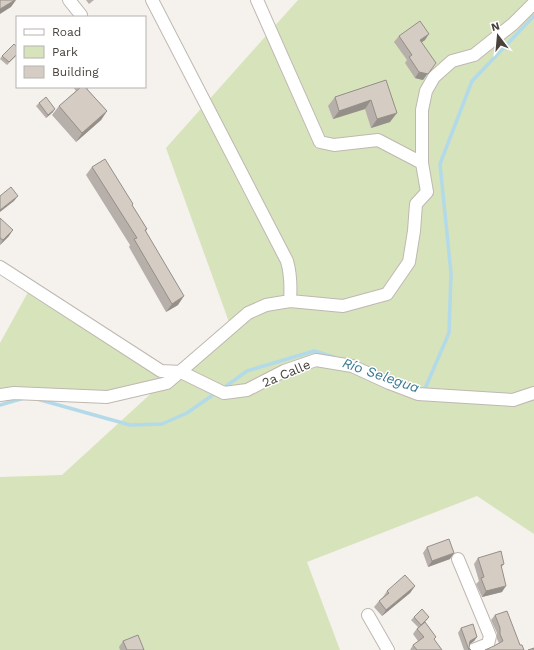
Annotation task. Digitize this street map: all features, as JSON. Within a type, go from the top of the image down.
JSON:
[{"type":"street","points":[[69,0],[81,16]]},
{"type":"street","points":[[152,0],[287,261],[291,282],[290,301]]},
{"type":"street","points":[[257,0],[320,142],[334,146],[378,140],[422,163]]},
{"type":"street","points":[[0,395],[14,393],[107,398],[167,384],[248,313],[266,305],[290,301],[343,306],[387,294],[409,262],[414,232],[416,204],[427,192],[422,163],[422,110],[426,92],[434,77],[452,61],[474,55],[513,24],[534,3]]},
{"type":"street","points":[[0,267],[161,371],[181,372]]},
{"type":"street","name":"2a Calle","points":[[181,372],[219,390],[247,390],[284,371],[316,360],[352,366],[418,394],[513,400],[534,393]]},
{"type":"street","points":[[458,559],[490,636],[488,644],[473,650]]},
{"type":"street","points":[[368,615],[388,650]]},
{"type":"green space","points":[[298,0],[534,0],[534,534],[477,496],[307,562],[340,650],[0,650],[0,477],[62,475],[229,322],[166,148]]},
{"type":"green space","points":[[32,285],[161,371],[158,381],[111,397],[0,396],[0,343]]},
{"type":"building","points":[[0,0],[15,0],[0,9]]},
{"type":"building","points":[[420,21],[429,34],[420,40],[436,63],[428,74],[419,72],[409,57],[412,55],[399,36]]},
{"type":"building","points":[[14,44],[16,46],[16,55],[9,62],[2,56]]},
{"type":"building","points":[[386,80],[397,113],[377,119],[371,100],[339,111],[335,97]]},
{"type":"building","points":[[80,88],[86,88],[107,111],[82,133],[59,106]]},
{"type":"building","points":[[46,97],[55,109],[48,115],[39,103]]},
{"type":"building","points":[[105,159],[133,204],[132,205],[147,229],[145,230],[184,296],[172,304],[134,239],[137,238],[92,167]]},
{"type":"building","points":[[11,187],[18,196],[0,210],[0,196]]},
{"type":"building","points":[[0,218],[13,230],[3,240],[0,238]]},
{"type":"building","points":[[449,539],[454,553],[432,561],[427,547]]},
{"type":"building","points":[[501,551],[504,564],[501,565],[506,586],[486,591],[481,578],[484,577],[478,558]]},
{"type":"building","points":[[405,575],[415,586],[386,610],[379,601],[389,593],[387,591]]},
{"type":"building","points":[[422,609],[429,617],[421,625],[414,617]]},
{"type":"building","points":[[507,611],[520,645],[522,645],[524,650],[485,650],[503,641],[495,615]]},
{"type":"building","points":[[425,622],[436,637],[434,639],[442,650],[417,650],[413,645],[424,637],[417,629]]},
{"type":"building","points":[[473,624],[477,637],[470,641],[469,648],[471,650],[469,650],[461,628]]},
{"type":"building","points":[[138,635],[144,650],[127,650],[123,641]]},
{"type":"waterway","name":"Río Selegua","points":[[424,391],[449,333],[451,273],[440,164],[472,81],[534,16]]},
{"type":"waterway","name":"Río Selegua","points":[[222,389],[247,371],[314,351],[334,357]]},
{"type":"waterway","name":"Río Selegua","points":[[37,399],[130,425],[162,424],[187,413],[217,392]]},
{"type":"waterway","name":"Río Selegua","points":[[0,405],[24,398]]}]
